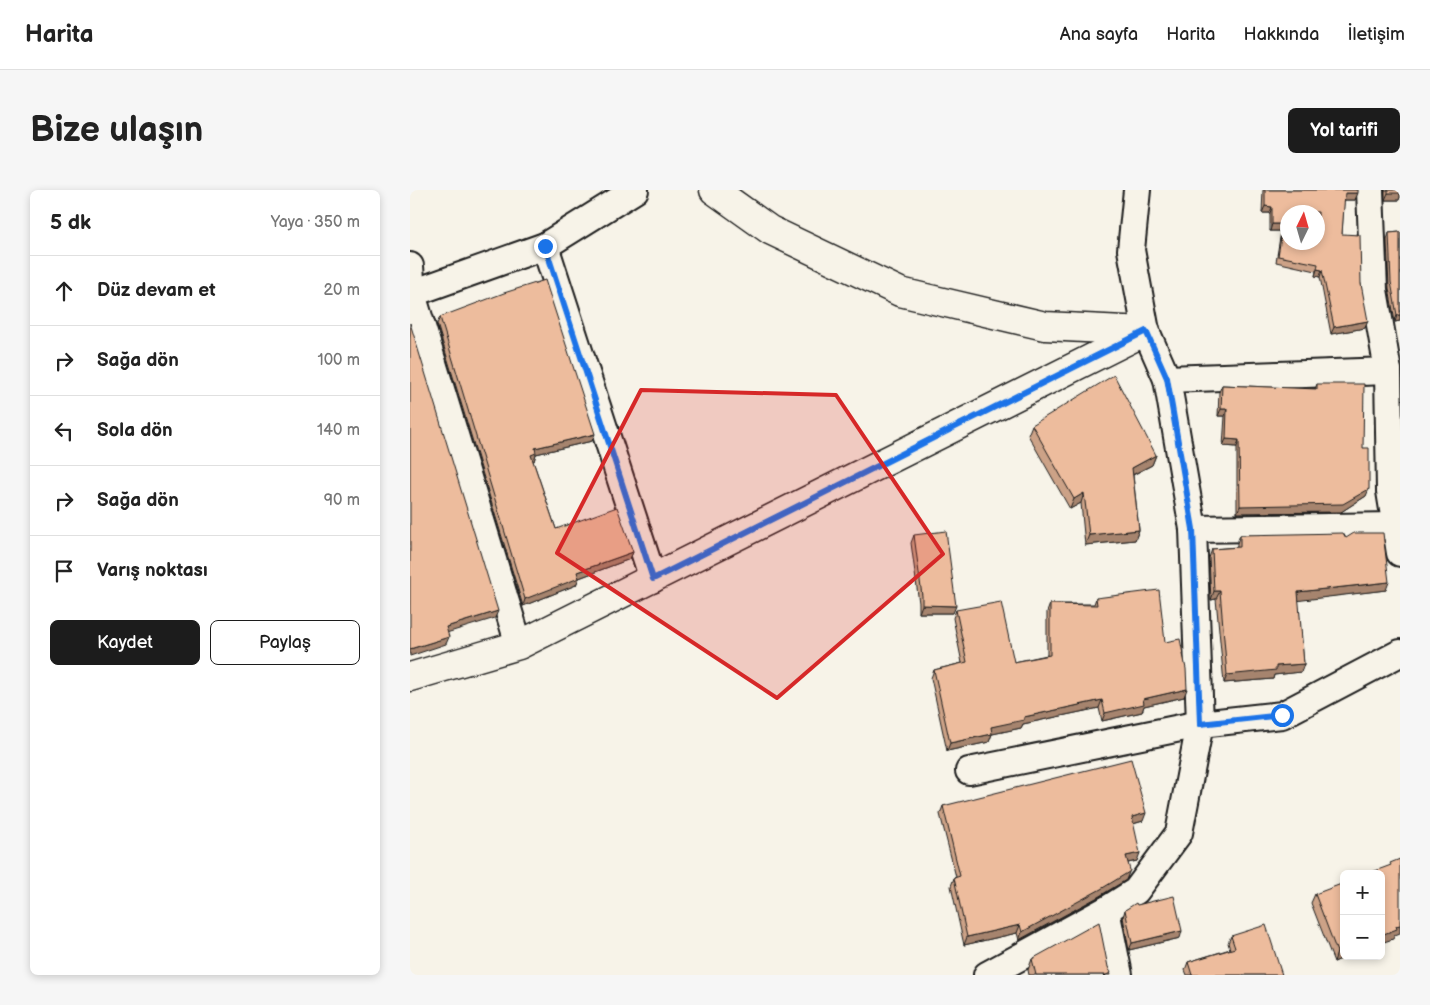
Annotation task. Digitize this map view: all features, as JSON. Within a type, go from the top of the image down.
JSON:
[{"type":"street","points":[[411,294],[545,246],[635,190]]},
{"type":"street","points":[[714,190],[770,230],[900,292],[1045,326],[1146,331]]},
{"type":"street","points":[[988,975],[1136,892],[1178,833],[1200,724],[1193,529],[1167,378],[1146,331],[1131,250],[1137,190]]},
{"type":"street","points":[[1370,190],[1374,290],[1388,371],[1395,488],[1395,526],[1400,553]]},
{"type":"street","points":[[545,246],[653,579]]},
{"type":"street","points":[[410,266],[411,294],[519,645]]},
{"type":"street","points":[[410,677],[519,645],[1146,331]]},
{"type":"street","points":[[1167,378],[1388,371]]},
{"type":"street","points":[[1193,529],[1395,526]]},
{"type":"street","points":[[969,771],[1200,724],[1282,715],[1400,653]]},
{"type":"street","points":[[1106,910],[1119,975]]},
{"type":"highlighted area","points":[[641,390],[836,395],[943,554],[777,698],[557,553]]},
{"type":"building","points":[[1265,190],[1358,190],[1358,193],[1345,193],[1342,234],[1360,235],[1361,284],[1368,321],[1334,327],[1322,270],[1317,269],[1318,264],[1278,256],[1280,243],[1280,250],[1325,250],[1325,205],[1280,205],[1280,224],[1272,224],[1272,207],[1265,206]]},
{"type":"building","points":[[1388,190],[1400,190],[1400,193],[1388,193]]},
{"type":"building","points":[[1400,232],[1400,315],[1397,315],[1391,282],[1389,233]]},
{"type":"building","points":[[545,280],[595,434],[535,448],[536,453],[531,455],[556,529],[617,507],[633,552],[577,572],[579,578],[525,599],[440,317]]},
{"type":"building","points":[[410,323],[498,611],[446,627],[449,637],[410,649]]},
{"type":"building","points":[[1114,375],[1156,455],[1132,468],[1139,530],[1089,535],[1084,493],[1074,499],[1032,425]]},
{"type":"building","points":[[1317,384],[1364,384],[1363,448],[1369,448],[1369,489],[1343,504],[1240,506],[1239,440],[1226,439],[1227,409],[1221,409],[1222,385],[1317,389]]},
{"type":"building","points":[[946,531],[956,606],[922,605],[914,535]]},
{"type":"building","points":[[1343,533],[1346,538],[1354,533],[1383,533],[1389,582],[1298,592],[1304,664],[1276,666],[1276,670],[1227,675],[1220,591],[1214,591],[1212,549],[1240,547],[1240,535]]},
{"type":"building","points":[[1159,590],[1165,642],[1180,639],[1186,669],[1187,689],[1143,699],[1144,704],[1105,713],[1102,700],[1024,717],[1024,720],[991,727],[992,734],[950,743],[934,670],[967,662],[956,610],[1001,602],[1014,662],[1050,655],[1050,604],[1097,605],[1096,598]]},
{"type":"building","points":[[1131,759],[1146,813],[1132,817],[1140,853],[1126,856],[1129,872],[1022,932],[1020,925],[967,937],[954,878],[960,876],[943,806]]},
{"type":"building","points":[[1400,859],[1400,925],[1396,926],[1397,929],[1385,934],[1385,870],[1378,870],[1391,865],[1390,863]]},
{"type":"building","points":[[1340,885],[1340,951],[1337,952],[1315,894]]},
{"type":"building","points":[[1174,896],[1182,931],[1132,943],[1125,910],[1136,903],[1137,905]]},
{"type":"building","points":[[1099,922],[1108,967],[1111,973],[1106,975],[1036,975],[1032,959]]},
{"type":"building","points":[[1266,925],[1282,975],[1192,975],[1188,962],[1235,948],[1231,936]]},
{"type":"route","points":[[545,246],[653,579],[1146,331],[1167,378],[1193,529],[1200,724],[1282,715]]}]
